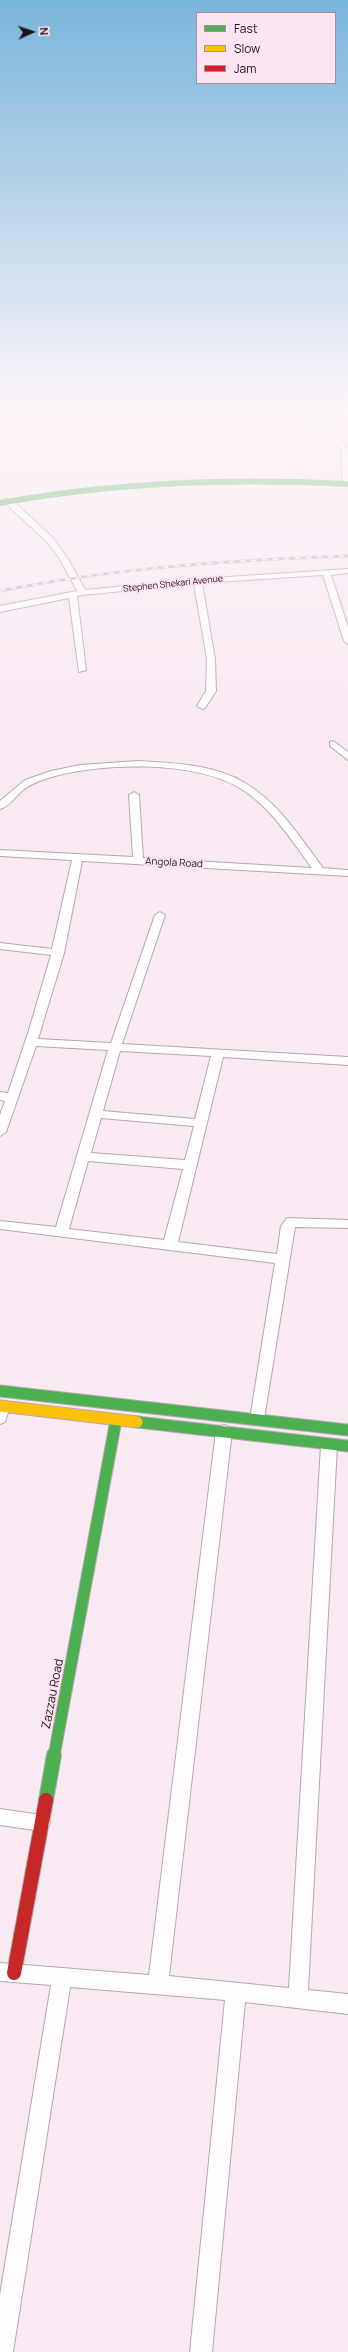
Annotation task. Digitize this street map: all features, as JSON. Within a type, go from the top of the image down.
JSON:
[{"type":"street","points":[[20,515],[50,540],[64,559],[78,594],[82,670]]},
{"type":"street","points":[[326,571],[346,628],[348,641]]},
{"type":"street","name":"Stephen Shekari Avenue","points":[[0,609],[78,594],[198,581],[326,571],[348,571]]},
{"type":"street","points":[[198,581],[211,659],[211,691],[202,706]]},
{"type":"street","points":[[333,744],[348,757]]},
{"type":"street","points":[[0,806],[20,788],[33,780],[96,766],[147,764],[209,773],[241,784],[264,803],[284,824],[320,871]]},
{"type":"street","points":[[134,795],[138,860]]},
{"type":"street","name":"Angola Road","points":[[0,853],[348,873]]},
{"type":"street","points":[[0,1132],[32,1042],[58,953],[78,858]]},
{"type":"street","points":[[62,1233],[96,1114],[160,916]]},
{"type":"street","points":[[0,946],[58,953]]},
{"type":"street","points":[[32,1042],[348,1061]]},
{"type":"street","points":[[170,1245],[218,1054]]},
{"type":"street","points":[[0,1096],[13,1098]]},
{"type":"street","points":[[96,1114],[201,1123]]},
{"type":"street","points":[[84,1157],[190,1165]]},
{"type":"street","points":[[257,1419],[288,1226],[292,1221],[348,1224]]},
{"type":"street","points":[[0,1225],[282,1259]]},
{"type":"street","points":[[0,1392],[348,1430]]},
{"type":"street","points":[[1,1410],[224,1431],[329,1445],[348,1446]]},
{"type":"street","name":"Zazzau Road","points":[[7,1972],[41,1822],[116,1420]]},
{"type":"street","points":[[158,1984],[224,1431]]},
{"type":"street","points":[[298,1999],[329,1445]]},
{"type":"street","points":[[0,1817],[41,1822]]},
{"type":"street","points":[[7,1972],[236,1991],[348,2004]]},
{"type":"street","points":[[2,2352],[62,1976]]},
{"type":"street","points":[[201,2352],[236,1991]]},
{"type":"railway","points":[[0,591],[86,576],[173,566],[348,556]]},
{"type":"traffic: fast","points":[[0,1391],[348,1430]]},
{"type":"traffic: fast","points":[[46,1800],[116,1420]]},
{"type":"traffic: fast","points":[[137,1422],[348,1446]]},
{"type":"traffic: slow","points":[[0,1406],[137,1422]]},
{"type":"traffic: jam","points":[[14,1973],[46,1800]]}]
